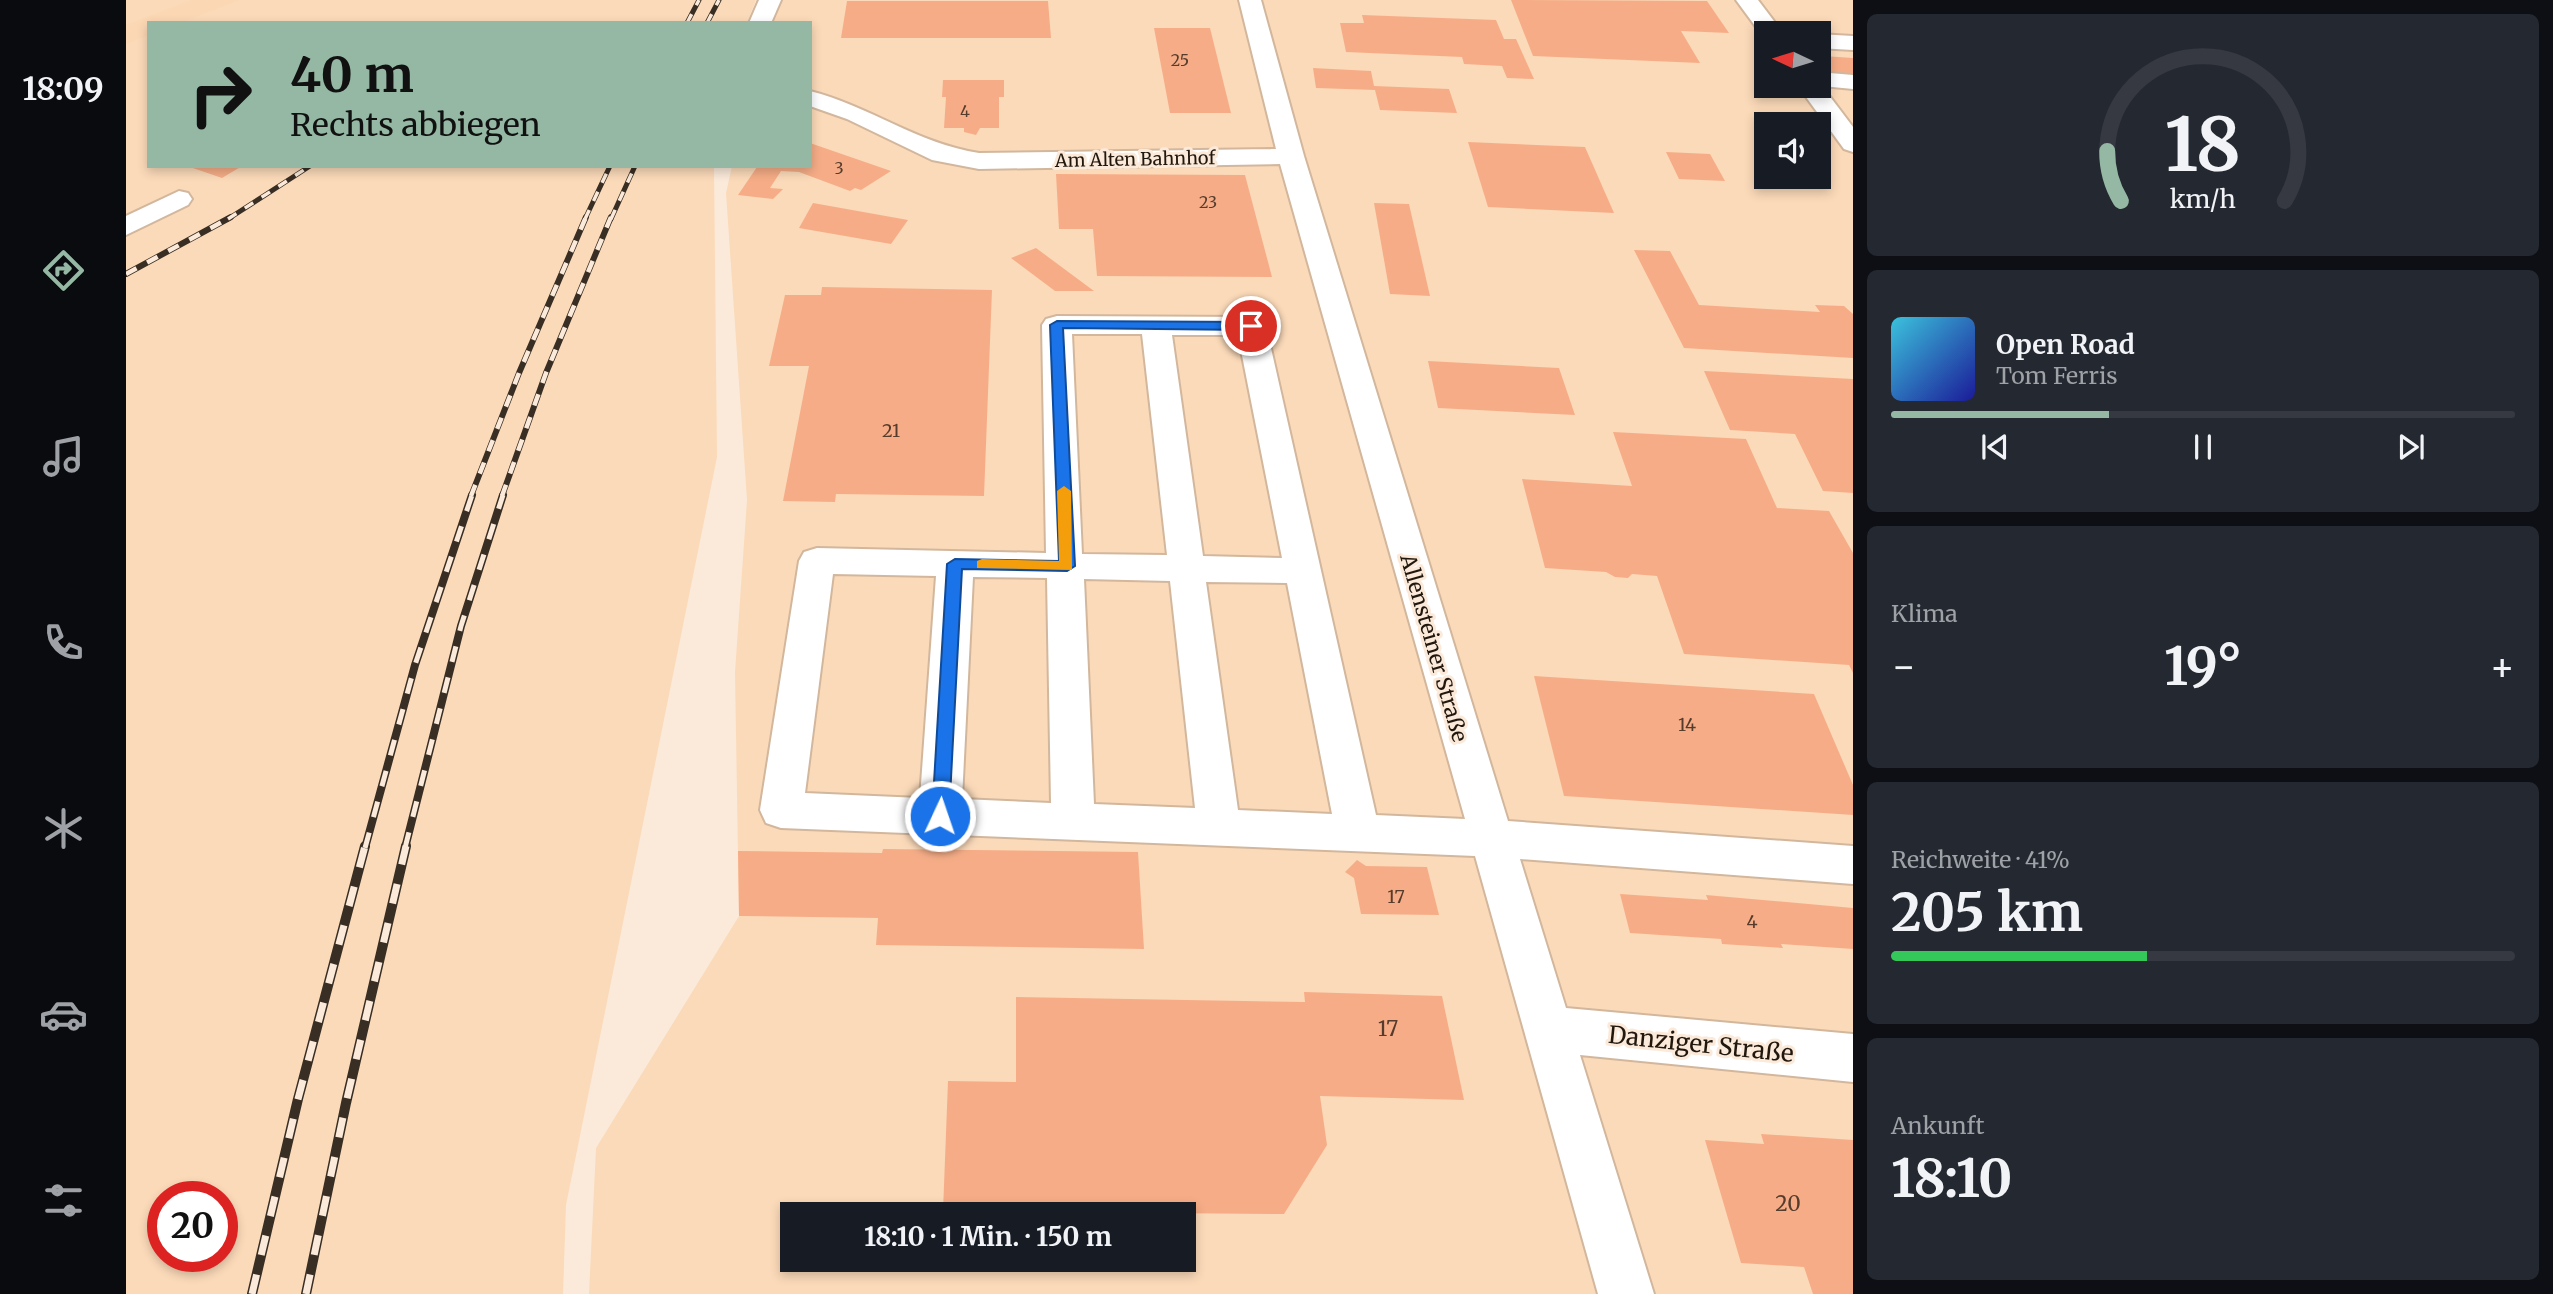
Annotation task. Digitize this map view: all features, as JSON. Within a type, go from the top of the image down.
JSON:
[{"type":"street","points":[[761,21],[770,0]]},
{"type":"street","name":"Allensteiner Straße","points":[[1250,0],[1291,156],[1489,838],[1549,1029],[1626,1294]]},
{"type":"street","points":[[1747,0],[1763,21]]},
{"type":"street","points":[[1831,42],[1853,43]]},
{"type":"street","points":[[1831,80],[1853,82]]},
{"type":"street","points":[[1819,98],[1853,144]]},
{"type":"street","name":"Am Alten Bahnhof","points":[[812,99],[856,114],[941,155],[979,161],[1291,156]]},
{"type":"street","points":[[126,227],[179,199]]},
{"type":"street","points":[[1073,822],[1067,566],[1057,325],[1251,326],[1358,833]]},
{"type":"street","points":[[1156,327],[1219,828]]},
{"type":"street","points":[[1304,571],[817,561],[781,810],[1489,838],[1853,865]]},
{"type":"street","points":[[940,816],[955,564]]},
{"type":"street","name":"Danziger Straße","points":[[1549,1029],[1853,1058]]},
{"type":"shaded area","points":[[126,0],[756,0],[748,21],[147,21],[147,168],[714,168],[717,457],[566,1205],[563,1294],[126,1294]]},
{"type":"shaded area","points":[[191,0],[240,0],[185,21],[147,21],[147,36],[126,44],[126,25]]},
{"type":"shaded area","points":[[780,0],[1853,0],[1853,1294],[589,1294],[596,1148],[739,916],[735,672],[747,500],[726,193],[732,168],[812,168],[812,21],[772,21]]},
{"type":"building","points":[[1511,0],[1707,1],[1729,33],[1681,31],[1700,63],[1533,56]]},
{"type":"building","points":[[847,1],[1048,1],[1051,38],[841,38]]},
{"type":"building","points":[[1362,15],[1496,20],[1504,39],[1516,39],[1534,79],[1507,78],[1502,66],[1464,64],[1462,57],[1346,52],[1340,23],[1364,23]]},
{"type":"building","points":[[1154,28],[1210,28],[1231,113],[1170,113]]},
{"type":"building","points":[[1831,57],[1853,58],[1853,78],[1834,76],[1831,71]]},
{"type":"building","points":[[1313,68],[1371,71],[1374,86],[1449,89],[1457,113],[1380,110],[1375,90],[1316,88]]},
{"type":"building","points":[[943,80],[1004,80],[1004,97],[999,97],[999,128],[980,128],[976,135],[964,132],[964,128],[944,128],[946,97],[942,97]]},
{"type":"building","points":[[1468,142],[1585,147],[1614,213],[1488,207]]},
{"type":"building","points":[[812,144],[891,171],[861,190],[855,188],[850,191],[799,172],[781,171],[770,188],[783,189],[773,199],[738,195],[756,168],[812,168]]},
{"type":"building","points":[[1666,152],[1710,154],[1725,181],[1679,179]]},
{"type":"building","points":[[193,168],[239,168],[222,178]]},
{"type":"building","points":[[1056,174],[1245,175],[1272,277],[1097,276],[1093,229],[1059,229]]},
{"type":"building","points":[[813,203],[908,220],[891,244],[799,228]]},
{"type":"building","points":[[1374,203],[1409,204],[1430,296],[1390,294]]},
{"type":"building","points":[[1036,248],[1094,291],[1055,291],[1011,258]]},
{"type":"building","points":[[1634,250],[1670,251],[1699,305],[1820,312],[1815,305],[1844,306],[1853,314],[1853,358],[1684,348]]},
{"type":"building","points":[[822,287],[992,290],[984,496],[836,494],[835,502],[783,501],[809,366],[769,366],[785,295],[821,295]]},
{"type":"building","points":[[1428,361],[1559,368],[1575,415],[1438,408]]},
{"type":"building","points":[[1704,371],[1853,379],[1853,493],[1823,491],[1795,434],[1730,430]]},
{"type":"building","points":[[1613,432],[1746,439],[1777,508],[1829,511],[1853,553],[1853,673],[1849,665],[1684,654],[1657,576],[1632,574],[1628,578],[1615,577],[1606,572],[1545,568],[1522,479],[1632,486]]},
{"type":"building","points":[[1534,676],[1814,694],[1853,785],[1853,815],[1564,796]]},
{"type":"building","points":[[883,849],[1138,852],[1144,949],[876,945],[878,918],[739,916],[738,851],[882,853]]},
{"type":"building","points":[[1357,860],[1366,866],[1427,867],[1439,915],[1361,914],[1354,878],[1345,872]]},
{"type":"building","points":[[1620,894],[1708,900],[1706,895],[1853,908],[1853,949],[1781,944],[1783,948],[1722,944],[1721,939],[1630,933]]},
{"type":"building","points":[[1304,992],[1442,996],[1464,1100],[1320,1096],[1327,1145],[1284,1214],[1196,1213],[1196,1202],[943,1202],[948,1081],[1016,1082],[1016,997],[1305,1002]]},
{"type":"building","points":[[1761,1134],[1853,1140],[1853,1294],[1813,1294],[1804,1267],[1741,1263],[1705,1140],[1764,1144]]},
{"type":"railway","points":[[688,21],[699,0]]},
{"type":"railway","points":[[708,21],[719,0]]},
{"type":"railway","points":[[228,219],[307,168]]},
{"type":"railway","points":[[585,219],[609,168]]},
{"type":"railway","points":[[611,219],[634,168]]},
{"type":"railway","points":[[126,274],[231,217]]},
{"type":"railway","points":[[471,496],[519,373],[586,217]]},
{"type":"railway","points":[[502,496],[546,373],[611,217]]},
{"type":"railway","points":[[365,848],[415,665],[472,495]]},
{"type":"railway","points":[[405,848],[461,626],[503,495]]},
{"type":"railway","points":[[252,1294],[298,1099],[365,846]]},
{"type":"railway","points":[[306,1294],[346,1103],[406,846]]},
{"type":"slow traffic","points":[[982,565],[1067,566],[1064,491]]},
{"type":"route","points":[[940,816],[955,564],[1067,566],[1057,325],[1251,326]]}]
